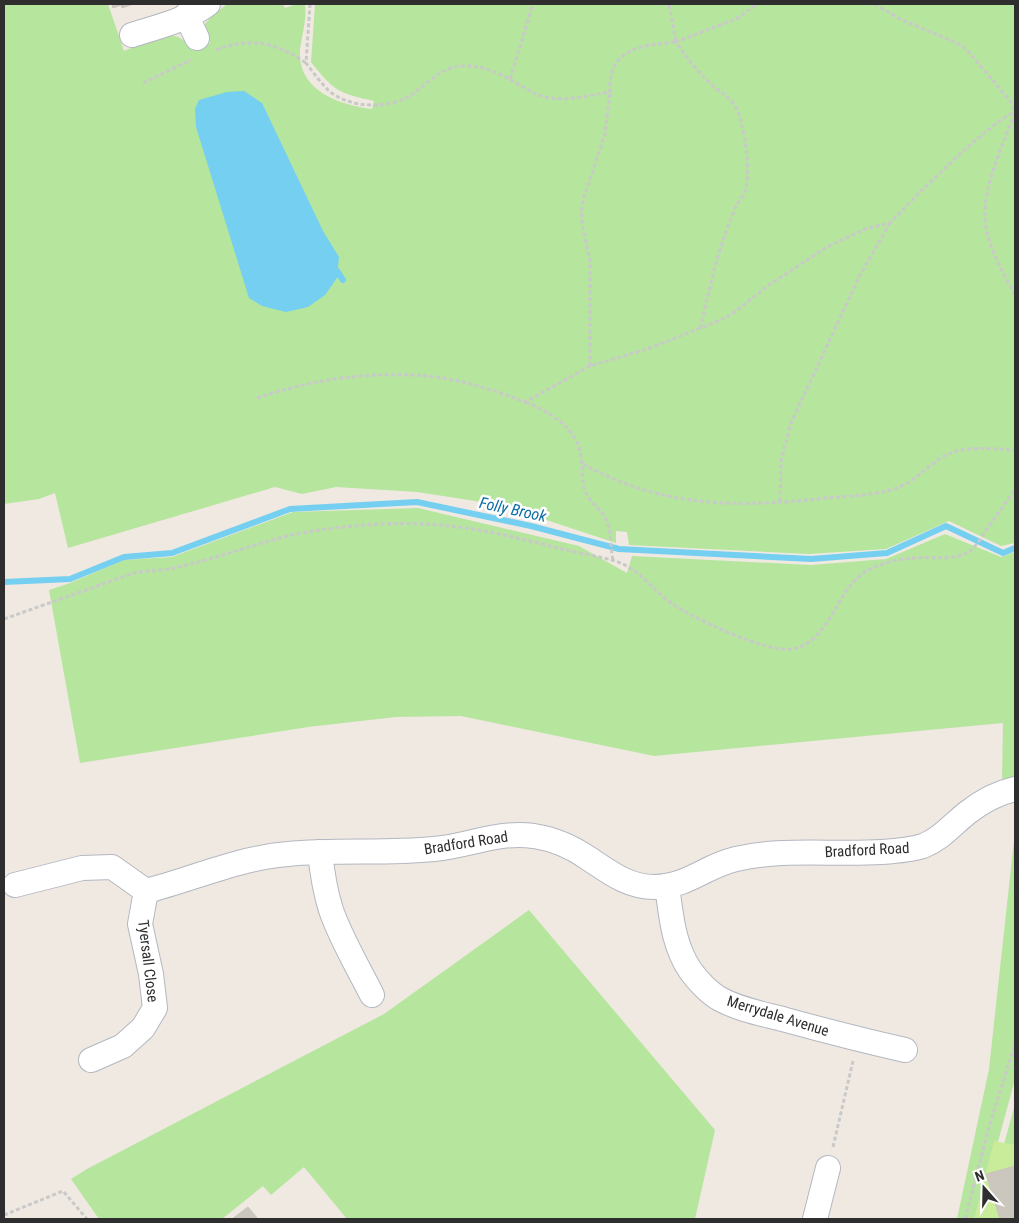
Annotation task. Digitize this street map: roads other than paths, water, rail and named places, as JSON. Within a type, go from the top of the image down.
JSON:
[{"type":"street","points":[[132,35],[201,9],[208,4]]},
{"type":"street","points":[[186,15],[200,50]]},
{"type":"street","name":"Bradford Road","points":[[146,891],[257,858],[320,852],[436,849],[507,835],[532,836],[564,845],[622,880],[642,886],[667,886],[681,883],[726,862],[750,856],[913,849],[932,842],[980,804],[1004,792],[1015,789]]},
{"type":"street","points":[[320,852],[323,877],[331,909],[372,995]]},
{"type":"street","points":[[15,885],[82,868],[112,867],[146,891]]},
{"type":"street","name":"Merrydale Avenue","points":[[667,886],[674,930],[682,956],[691,971],[719,998],[743,1008],[905,1050]]},
{"type":"street","name":"Tyersall Close","points":[[91,1060],[123,1046],[143,1028],[155,1008],[151,974],[140,924],[146,891]]},
{"type":"street","points":[[815,1219],[828,1168]]},
{"type":"water","points":[[244,91],[262,103],[323,231],[339,257],[337,278],[325,295],[308,307],[286,312],[262,306],[249,298],[196,127],[195,109],[199,100],[227,92]]},
{"type":"waterway","points":[[337,271],[343,280]]},
{"type":"waterway","name":"Folly Brook","points":[[4,582],[70,579],[124,557],[172,553],[290,509],[417,502],[531,526],[619,549],[811,559],[887,553],[946,526],[1003,553],[1015,548]]}]
